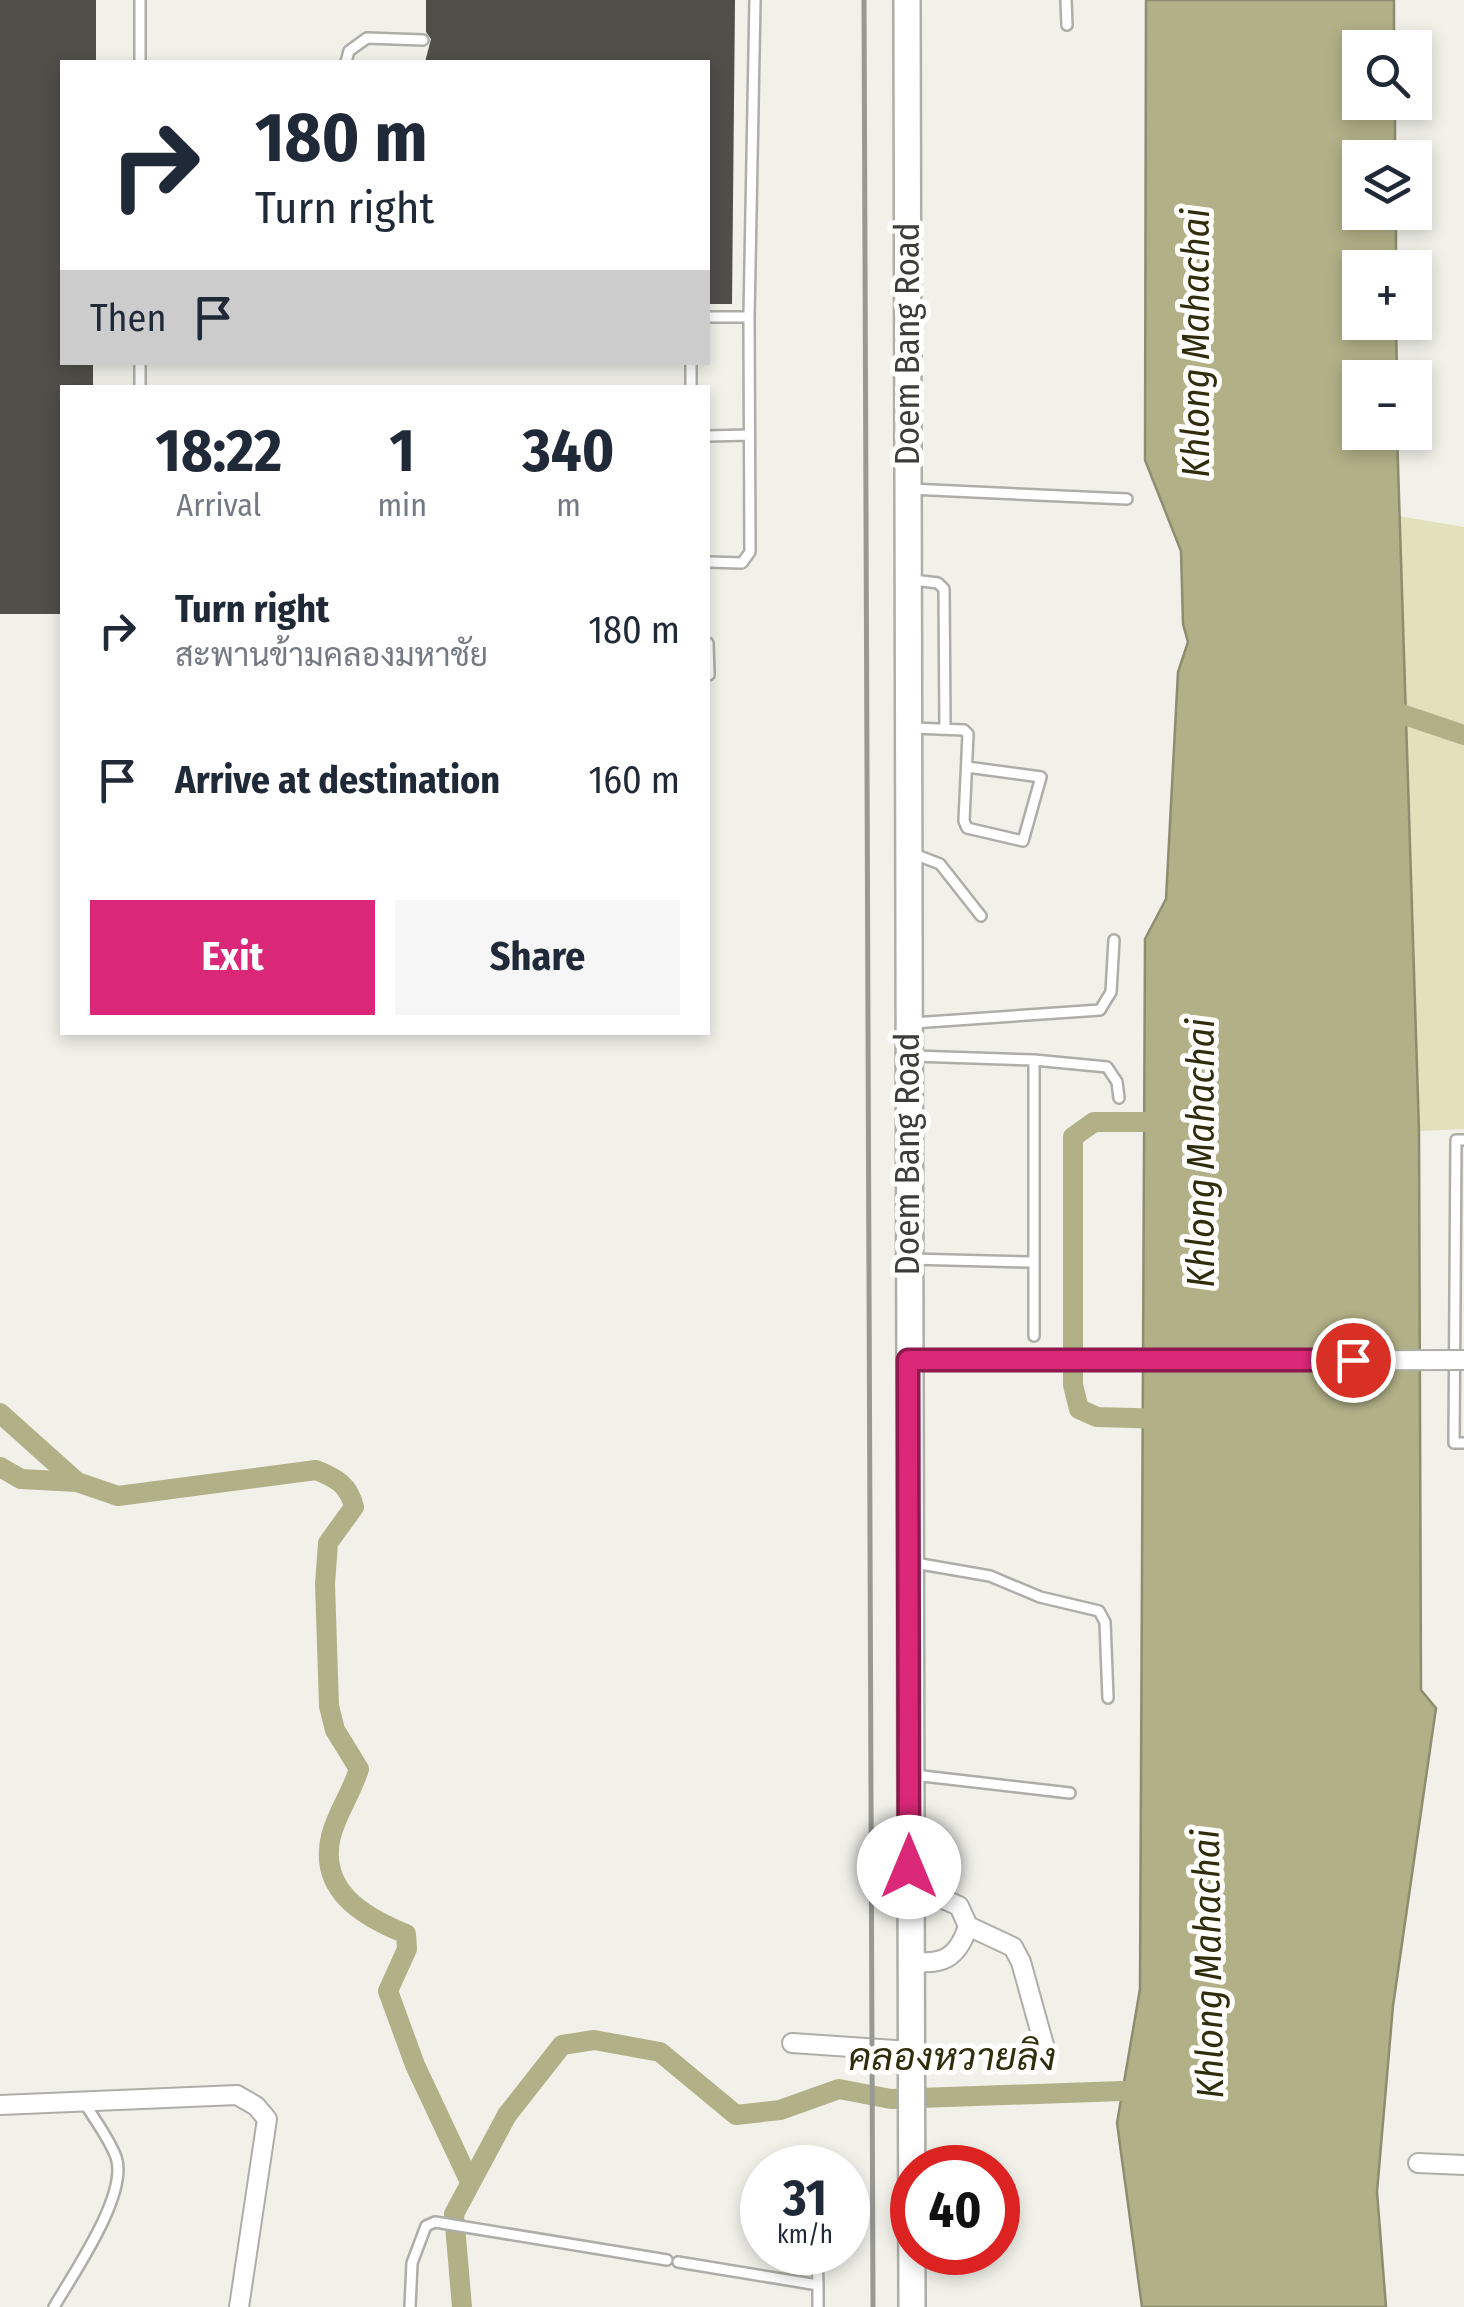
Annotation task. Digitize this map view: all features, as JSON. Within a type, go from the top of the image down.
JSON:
[{"type":"street","name":"Doem Bang Road","points":[[907,0],[906,1055],[912,2307]]},
{"type":"street","points":[[908,1360],[1464,1360]]},
{"type":"street","points":[[909,1898],[941,1898],[959,1906],[968,1926],[1013,1947],[1021,1962],[1044,2045]]},
{"type":"street","points":[[910,1961],[934,1964],[952,1956],[968,1926]]},
{"type":"street","points":[[792,2043],[910,2050]]},
{"type":"street","points":[[0,2105],[237,2095],[256,2106],[267,2119],[239,2307]]},
{"type":"street","points":[[1418,2163],[1464,2166]]},
{"type":"lane","points":[[140,0],[140,60]]},
{"type":"lane","points":[[710,562],[748,561],[754,0]]},
{"type":"lane","points":[[1066,0],[1067,25]]},
{"type":"lane","points":[[346,60],[349,50],[367,38],[422,40]]},
{"type":"lane","points":[[710,317],[749,318]]},
{"type":"lane","points":[[710,436],[749,435]]},
{"type":"lane","points":[[907,488],[1127,499]]},
{"type":"lane","points":[[906,580],[938,583],[944,590],[945,728]]},
{"type":"lane","points":[[906,728],[945,728],[968,734],[966,767],[967,828],[1023,841],[1041,778],[966,767]]},
{"type":"lane","points":[[906,852],[935,860],[981,916]]},
{"type":"lane","points":[[906,1024],[1100,1010],[1111,992],[1114,940]]},
{"type":"lane","points":[[906,1055],[1099,1064],[1114,1073],[1118,1098]]},
{"type":"lane","points":[[1034,1060],[1034,1336]]},
{"type":"lane","points":[[1464,1140],[1456,1140],[1459,1335],[1454,1443],[1464,1444]]},
{"type":"lane","points":[[907,1259],[1031,1262]]},
{"type":"lane","points":[[908,1562],[990,1576],[1040,1597],[1099,1611],[1105,1622],[1108,1698]]},
{"type":"lane","points":[[908,1775],[1070,1793]]},
{"type":"lane","points":[[54,2307],[109,2207],[118,2176],[116,2158],[84,2102]]},
{"type":"lane","points":[[410,2307],[416,2245],[426,2226],[435,2222],[818,2285]]},
{"type":"lane","points":[[818,2275],[818,2307]]},
{"type":"green space","points":[[1398,516],[1464,527],[1464,1129],[1419,1131]]},
{"type":"water","name":"Khlong Mahachai","points":[[1146,0],[1394,0],[1394,30],[1342,30],[1342,120],[1395,120],[1395,140],[1342,140],[1342,230],[1396,230],[1396,250],[1342,250],[1342,340],[1396,340],[1397,360],[1342,360],[1342,450],[1398,450],[1419,1131],[1421,1690],[1436,1708],[1393,2006],[1377,2192],[1386,2307],[1142,2307],[1117,2123],[1140,1989],[1145,939],[1166,899],[1178,672],[1188,642],[1183,624],[1181,551],[1145,460]]},
{"type":"building","points":[[0,0],[96,0],[96,60],[60,60],[60,365],[93,365],[93,385],[60,385],[60,614],[0,614]]},
{"type":"building","points":[[426,0],[735,0],[732,304],[710,304],[710,60],[426,60],[431,39],[426,32]]},
{"type":"waterway","points":[[1381,707],[1464,735]]},
{"type":"waterway","name":"Khlong Mahachai","points":[[1169,1122],[1094,1122],[1073,1137],[1073,1385],[1079,1409],[1097,1417],[1170,1419]]},
{"type":"waterway","points":[[0,1413],[77,1482]]},
{"type":"waterway","points":[[0,1467],[21,1479],[77,1482],[118,1496],[316,1470],[335,1479],[349,1493],[354,1507],[328,1543],[325,1584],[329,1706],[335,1730],[359,1769],[331,1836],[331,1872],[338,1887],[360,1910],[406,1934],[407,1949],[388,1991],[415,2065],[469,2180]]},
{"type":"waterway","name":"คลองหวายลิง","points":[[462,2307],[454,2214],[507,2115],[562,2045],[594,2040],[660,2052],[736,2115],[780,2110],[839,2089],[891,2099],[1150,2090]]},
{"type":"railway","points":[[864,0],[873,2307]]},
{"type":"route","points":[[909,1867],[908,1360],[1353,1360]]}]
